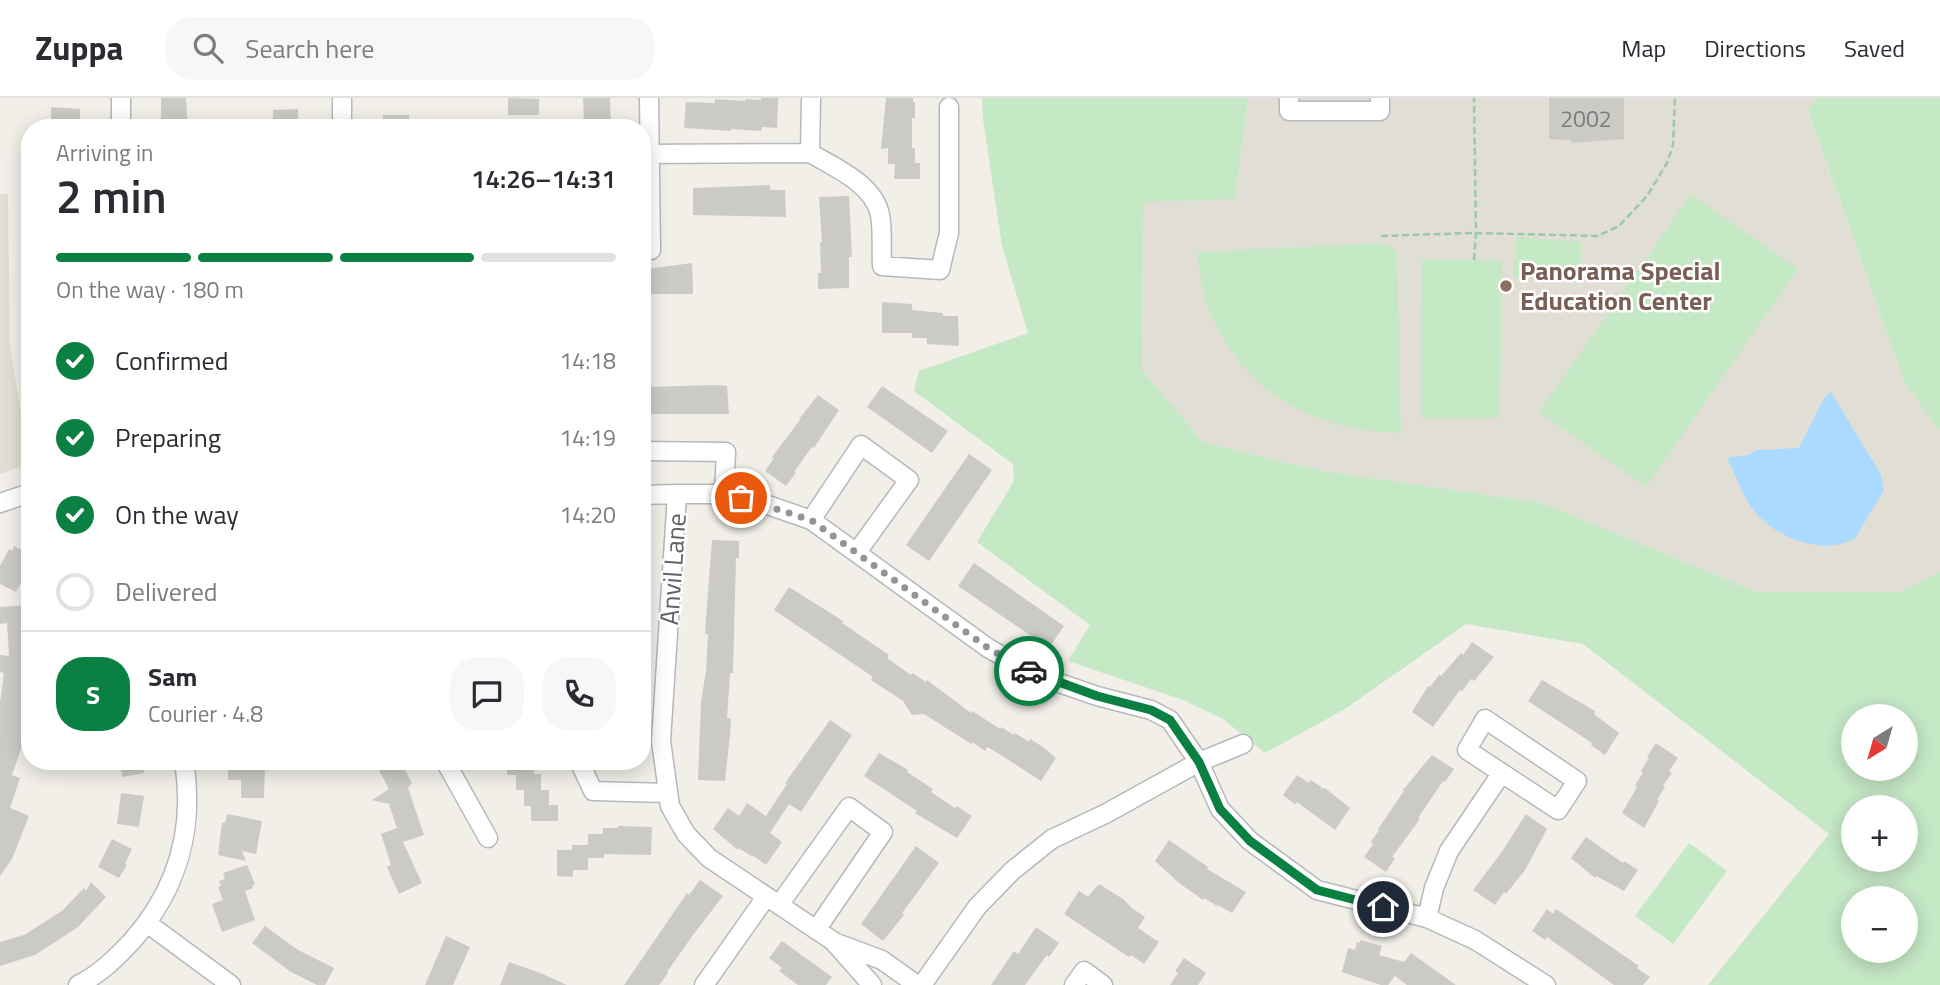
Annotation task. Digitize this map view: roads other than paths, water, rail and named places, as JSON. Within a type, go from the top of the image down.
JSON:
[{"type":"street","points":[[121,98],[121,119]]},
{"type":"street","points":[[342,98],[342,119]]},
{"type":"street","points":[[648,119],[649,98]]},
{"type":"street","points":[[810,153],[811,98]]},
{"type":"street","points":[[1289,98],[1289,111],[1380,111],[1380,98]]},
{"type":"street","points":[[651,153],[810,153],[858,184],[878,207],[881,266],[940,270],[949,233],[949,107]]},
{"type":"street","points":[[811,520],[861,445],[909,480],[857,552]]},
{"type":"street","points":[[651,451],[726,452],[724,494]]},
{"type":"street","points":[[651,495],[677,494]]},
{"type":"street","name":"Anvil Lane","points":[[872,985],[832,941],[709,858],[686,834],[670,806],[661,741],[677,494],[724,494],[759,502],[811,520],[988,648],[1036,676],[1151,710],[1170,720],[1199,762],[1220,809],[1250,841],[1317,890],[1427,918],[1475,940],[1525,979],[1546,985]]},
{"type":"street","points":[[0,503],[21,496]]},
{"type":"street","points":[[1485,719],[1577,781],[1558,810],[1501,774],[1467,750],[1485,719]]},
{"type":"street","points":[[651,741],[661,741]]},
{"type":"street","points":[[832,941],[882,960],[920,985],[977,907],[1012,871],[1052,839],[1105,814],[1199,762],[1243,744]]},
{"type":"street","points":[[78,985],[111,963],[147,923],[168,890],[183,850],[186,805],[184,770]]},
{"type":"street","points":[[450,770],[488,838]]},
{"type":"street","points":[[583,770],[593,791],[667,793]]},
{"type":"street","points":[[1427,918],[1434,888],[1449,851],[1501,774]]},
{"type":"street","points":[[704,985],[849,807],[884,832],[816,930]]},
{"type":"street","points":[[147,923],[231,985]]},
{"type":"street","points":[[1074,985],[1084,971],[1103,985]]},
{"type":"water","points":[[1831,392],[1881,475],[1884,490],[1855,538],[1842,543],[1813,545],[1785,535],[1761,518],[1748,502],[1727,458],[1749,455],[1756,450],[1799,448],[1824,398]]},
{"type":"place","name":"Panorama Special Education Center","points":[[1506,286]]}]
